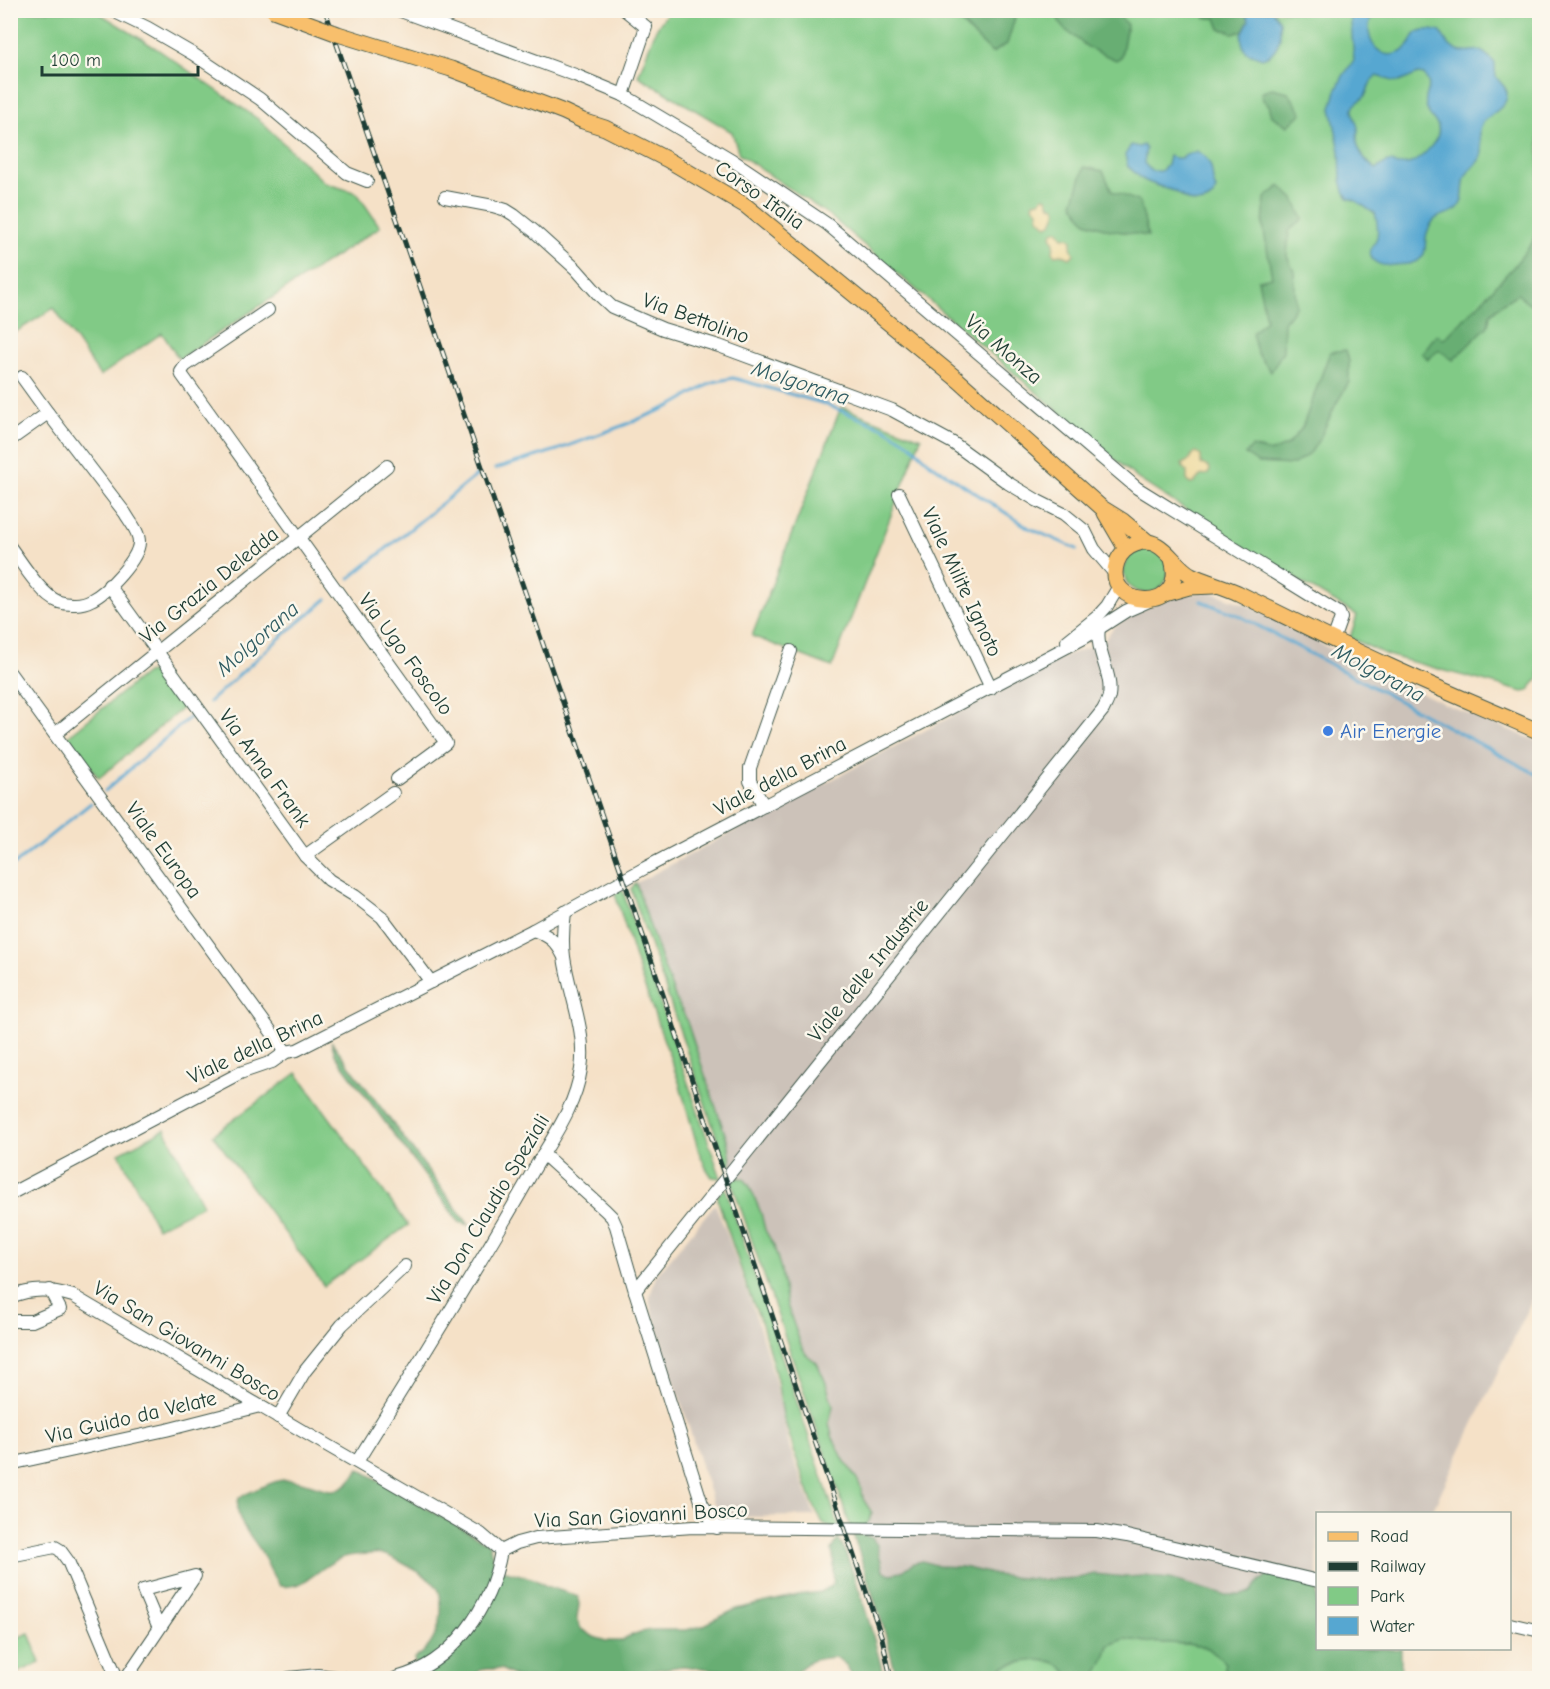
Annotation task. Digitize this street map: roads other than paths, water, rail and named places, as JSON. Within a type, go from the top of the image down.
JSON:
[{"type":"main road","name":"Corso Italia","points":[[273,10],[338,34],[451,69],[605,128],[668,160],[746,206],[957,379],[1102,508],[1123,521],[1148,542]]},
{"type":"main road","points":[[1102,508],[1124,552]]},
{"type":"main road","points":[[1222,586],[1189,587],[1149,601],[1141,601],[1126,593],[1118,580],[1116,568],[1124,552],[1133,544],[1148,542],[1162,547],[1182,569],[1192,575],[1222,586],[1389,666],[1536,729]]},
{"type":"main road","points":[[1164,594],[1175,574],[1172,559]]},
{"type":"street","points":[[111,10],[193,54],[260,99],[347,172],[367,181]]},
{"type":"street","name":"Via Monza","points":[[398,10],[623,95],[732,160],[827,224],[1137,488],[1339,613],[1341,618],[1333,640]]},
{"type":"street","points":[[623,95],[646,27],[625,10]]},
{"type":"street","name":"Via Bettolino","points":[[445,197],[493,206],[514,215],[576,269],[612,307],[663,329],[719,346],[892,410],[953,443],[1008,483],[1064,514],[1085,531],[1098,554],[1118,580]]},
{"type":"street","points":[[268,310],[185,366],[181,372],[184,380],[299,537]]},
{"type":"street","points":[[10,547],[43,590],[59,602],[78,604],[91,600],[132,563],[138,552],[140,540],[136,530],[22,377]]},
{"type":"street","points":[[10,440],[48,413]]},
{"type":"street","name":"Via Grazia Deledda","points":[[55,734],[387,466]]},
{"type":"street","name":"Viale Milite Ignoto","points":[[899,494],[991,688]]},
{"type":"street","name":"Via Ugo Foscolo","points":[[299,537],[446,743],[397,779]]},
{"type":"street","points":[[1098,554],[1108,556],[1124,552]]},
{"type":"street","name":"Viale della Brina","points":[[10,1194],[240,1073],[272,1062],[286,1052],[297,1050],[533,930],[1084,638],[1098,623],[1118,580]]},
{"type":"street","name":"Via Anna Frank","points":[[109,585],[305,856],[330,880],[382,916],[431,982]]},
{"type":"street","name":"Viale della Brina","points":[[1046,658],[1098,623],[1149,601]]},
{"type":"street","name":"Viale delle Industrie","points":[[635,1291],[1103,710],[1109,698],[1109,682],[1098,640],[1098,623]]},
{"type":"street","name":"Viale delle Industrie","points":[[1084,638],[1090,650],[1104,665]]},
{"type":"street","points":[[764,806],[750,781],[750,768],[791,651]]},
{"type":"street","name":"Viale Europa","points":[[10,673],[286,1052]]},
{"type":"street","name":"Via Anna Frank","points":[[305,856],[393,793]]},
{"type":"street","name":"Via Don Claudio Speziali","points":[[357,1462],[490,1246],[570,1109],[577,1089],[582,1059],[581,1035],[564,956],[563,933],[566,912]]},
{"type":"street","name":"Via Don Claudio Speziali","points":[[533,930],[553,939],[564,956]]},
{"type":"street","points":[[543,1154],[612,1217],[702,1504],[717,1528]]},
{"type":"street","points":[[278,1417],[305,1371],[350,1315],[405,1266]]},
{"type":"street","points":[[10,1321],[32,1321],[60,1309],[50,1290]]},
{"type":"street","name":"Via San Giovanni Bosco","points":[[10,1298],[33,1291],[50,1290],[73,1296],[481,1534],[501,1551],[517,1543],[536,1538],[693,1527],[1097,1531],[1316,1581]]},
{"type":"street","name":"Via Guido da Velate","points":[[10,1464],[166,1430],[260,1406]]},
{"type":"street","points":[[693,1527],[702,1504]]},
{"type":"street","points":[[10,1556],[55,1547],[60,1550],[68,1561],[117,1678]]},
{"type":"street","points":[[396,1678],[436,1661],[467,1630],[478,1612],[498,1567],[501,1551]]},
{"type":"street","points":[[126,1678],[195,1576],[143,1590],[159,1628]]},
{"type":"street","points":[[1511,1624],[1539,1631]]},
{"type":"street","points":[[289,1678],[318,1675],[345,1678]]},
{"type":"water","points":[[1245,11],[1273,11],[1280,21],[1280,39],[1270,55],[1262,58],[1246,52],[1242,39],[1249,20]]},
{"type":"water","points":[[1350,11],[1375,11],[1370,21],[1369,32],[1376,48],[1381,52],[1388,55],[1401,52],[1421,31],[1441,32],[1447,43],[1456,50],[1465,52],[1478,50],[1488,56],[1495,63],[1496,76],[1507,92],[1503,105],[1481,126],[1481,157],[1465,178],[1460,206],[1433,221],[1427,233],[1424,255],[1418,261],[1410,264],[1386,265],[1373,260],[1370,252],[1377,234],[1375,213],[1348,198],[1344,191],[1341,180],[1340,151],[1331,108],[1343,76],[1354,60]],"holes":[[[1418,74],[1424,75],[1429,84],[1426,106],[1438,127],[1437,137],[1425,153],[1411,163],[1397,165],[1387,162],[1376,169],[1365,159],[1358,146],[1358,130],[1353,114],[1356,103],[1365,96],[1370,83],[1377,76],[1399,82]]]},
{"type":"water","points":[[1131,145],[1139,147],[1143,145],[1146,149],[1144,163],[1151,171],[1161,171],[1167,165],[1169,156],[1182,158],[1197,151],[1210,164],[1215,193],[1207,201],[1199,203],[1142,179],[1128,167],[1125,155]]},
{"type":"waterway","name":"Molgorana","points":[[495,469],[557,450],[627,424],[673,405],[713,382],[733,378],[822,403],[884,428],[910,444],[931,464],[1029,528],[1077,549]]},
{"type":"waterway","name":"Molgorana","points":[[350,578],[477,475]]},
{"type":"waterway","name":"Molgorana","points":[[209,702],[327,599]]},
{"type":"waterway","name":"Molgorana","points":[[1201,601],[1238,615],[1540,776]]},
{"type":"waterway","name":"Molgorana","points":[[105,791],[191,716]]},
{"type":"waterway","name":"Molgorana","points":[[10,868],[91,803]]},
{"type":"railway","points":[[325,10],[882,1638],[891,1678]]},
{"type":"place","name":"Air Energie","points":[[1328,731]]}]
